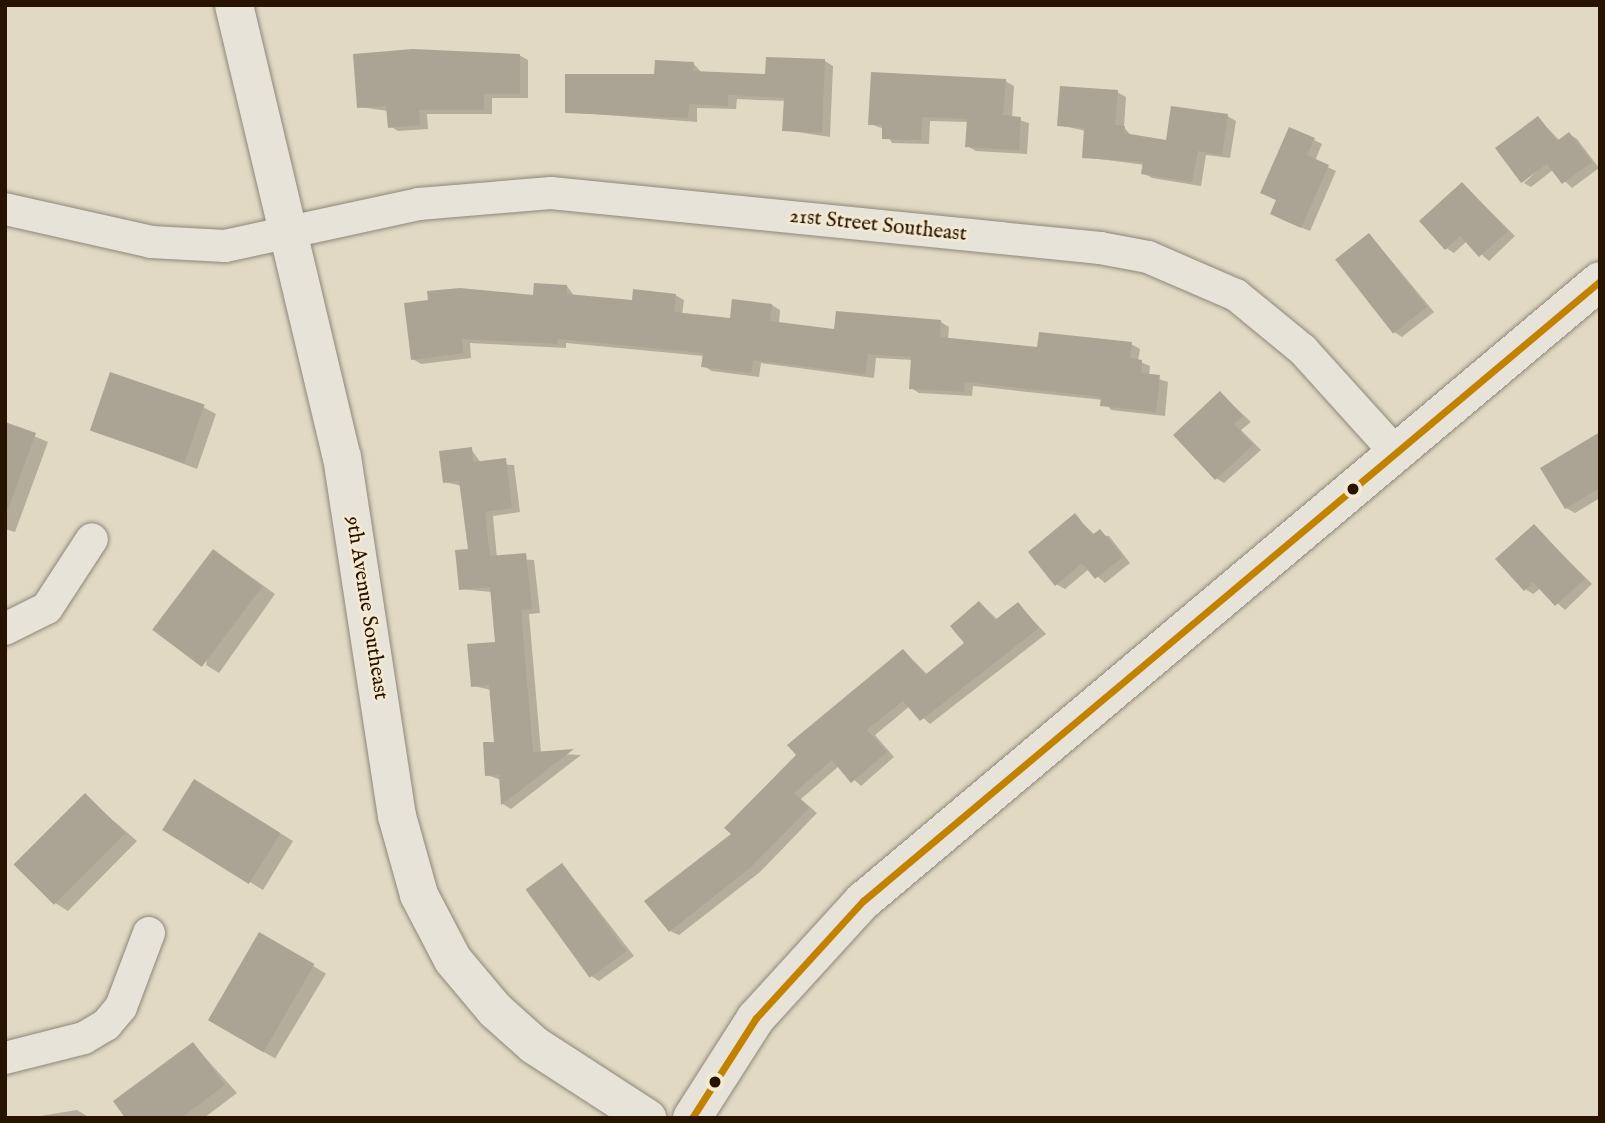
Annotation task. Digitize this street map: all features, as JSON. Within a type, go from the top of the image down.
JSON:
[{"type":"main road","name":"9th Avenue Southeast","points":[[234,5],[291,234],[342,457],[397,816],[419,895],[453,960],[495,1010],[534,1045],[647,1118]]},
{"type":"main road","points":[[692,1118],[756,1018],[863,901],[1600,281]]},
{"type":"street","name":"21st Street Southeast","points":[[5,209],[184,245],[291,234],[461,198],[551,194],[1148,257],[1236,295],[1269,319],[1396,453]]},
{"type":"street","points":[[5,629],[47,608],[92,539]]},
{"type":"street","points":[[5,1058],[84,1038],[106,1025],[121,1007],[149,933]]},
{"type":"building","points":[[413,49],[520,54],[520,94],[484,94],[484,110],[419,110],[420,125],[388,128],[386,106],[357,108],[353,54]]},
{"type":"building","points":[[766,57],[825,59],[822,133],[782,131],[784,98],[728,95],[728,106],[689,104],[688,118],[565,113],[565,74],[654,74],[655,60],[694,62],[693,71],[765,74]]},
{"type":"building","points":[[871,72],[1006,79],[1003,115],[1021,117],[1019,150],[965,147],[967,119],[922,117],[921,140],[882,139],[882,125],[868,125]]},
{"type":"building","points":[[1060,86],[1118,90],[1115,125],[1125,126],[1124,133],[1166,140],[1171,106],[1228,114],[1222,155],[1198,151],[1192,182],[1141,174],[1143,162],[1082,158],[1084,128],[1057,126]]},
{"type":"building","points":[[1538,116],[1557,141],[1569,132],[1592,162],[1562,184],[1547,164],[1521,183],[1495,148]]},
{"type":"building","points":[[1289,127],[1315,138],[1307,155],[1329,165],[1301,228],[1270,214],[1276,200],[1260,193]]},
{"type":"building","points":[[1462,182],[1508,231],[1479,257],[1460,236],[1445,250],[1419,221]]},
{"type":"building","points":[[1369,233],[1427,307],[1393,334],[1335,259]]},
{"type":"building","points":[[534,283],[567,285],[567,294],[632,300],[633,289],[676,294],[674,312],[730,318],[732,299],[772,304],[770,321],[834,329],[836,311],[941,320],[940,337],[1037,347],[1039,332],[1132,342],[1130,358],[1142,360],[1141,373],[1160,375],[1156,412],[1100,406],[1101,397],[965,382],[964,392],[909,389],[911,357],[868,354],[865,374],[753,360],[751,373],[701,367],[703,353],[558,339],[557,344],[462,339],[463,353],[411,360],[404,303],[428,300],[427,291],[460,288],[533,295]]},
{"type":"building","points":[[110,372],[205,405],[184,463],[90,431]]},
{"type":"building","points":[[1220,391],[1243,416],[1234,424],[1253,445],[1215,480],[1173,435]]},
{"type":"building","points":[[5,422],[36,433],[8,509],[5,508]]},
{"type":"building","points":[[1600,432],[1600,488],[1565,509],[1540,468]]},
{"type":"building","points":[[472,447],[473,462],[506,458],[512,508],[485,512],[490,556],[526,553],[532,609],[521,610],[533,752],[574,749],[501,805],[499,775],[485,776],[483,742],[494,742],[489,685],[471,687],[467,644],[495,642],[490,587],[459,590],[455,550],[468,549],[459,481],[443,483],[439,451]]},
{"type":"building","points":[[1075,513],[1092,535],[1100,529],[1123,557],[1095,579],[1082,563],[1055,586],[1028,552]]},
{"type":"building","points":[[1534,524],[1585,579],[1555,606],[1533,582],[1524,591],[1495,559]]},
{"type":"building","points":[[213,549],[263,586],[202,667],[152,630]]},
{"type":"building","points":[[979,601],[995,620],[1018,602],[1039,628],[920,721],[903,701],[867,730],[887,752],[851,783],[832,760],[794,793],[809,808],[751,867],[669,932],[644,901],[731,834],[724,828],[796,755],[787,745],[903,649],[925,675],[964,643],[950,626]]},
{"type":"building","points":[[194,779],[281,833],[249,884],[162,830]]},
{"type":"building","points":[[85,793],[125,833],[54,905],[14,864]]},
{"type":"building","points":[[562,863],[626,951],[590,978],[526,889]]},
{"type":"building","points":[[259,932],[314,964],[263,1052],[208,1020]]},
{"type":"building","points":[[193,1042],[225,1085],[181,1118],[125,1118],[113,1101]]},
{"type":"transit line","points":[[692,1118],[756,1018],[863,901],[1600,281]]}]
